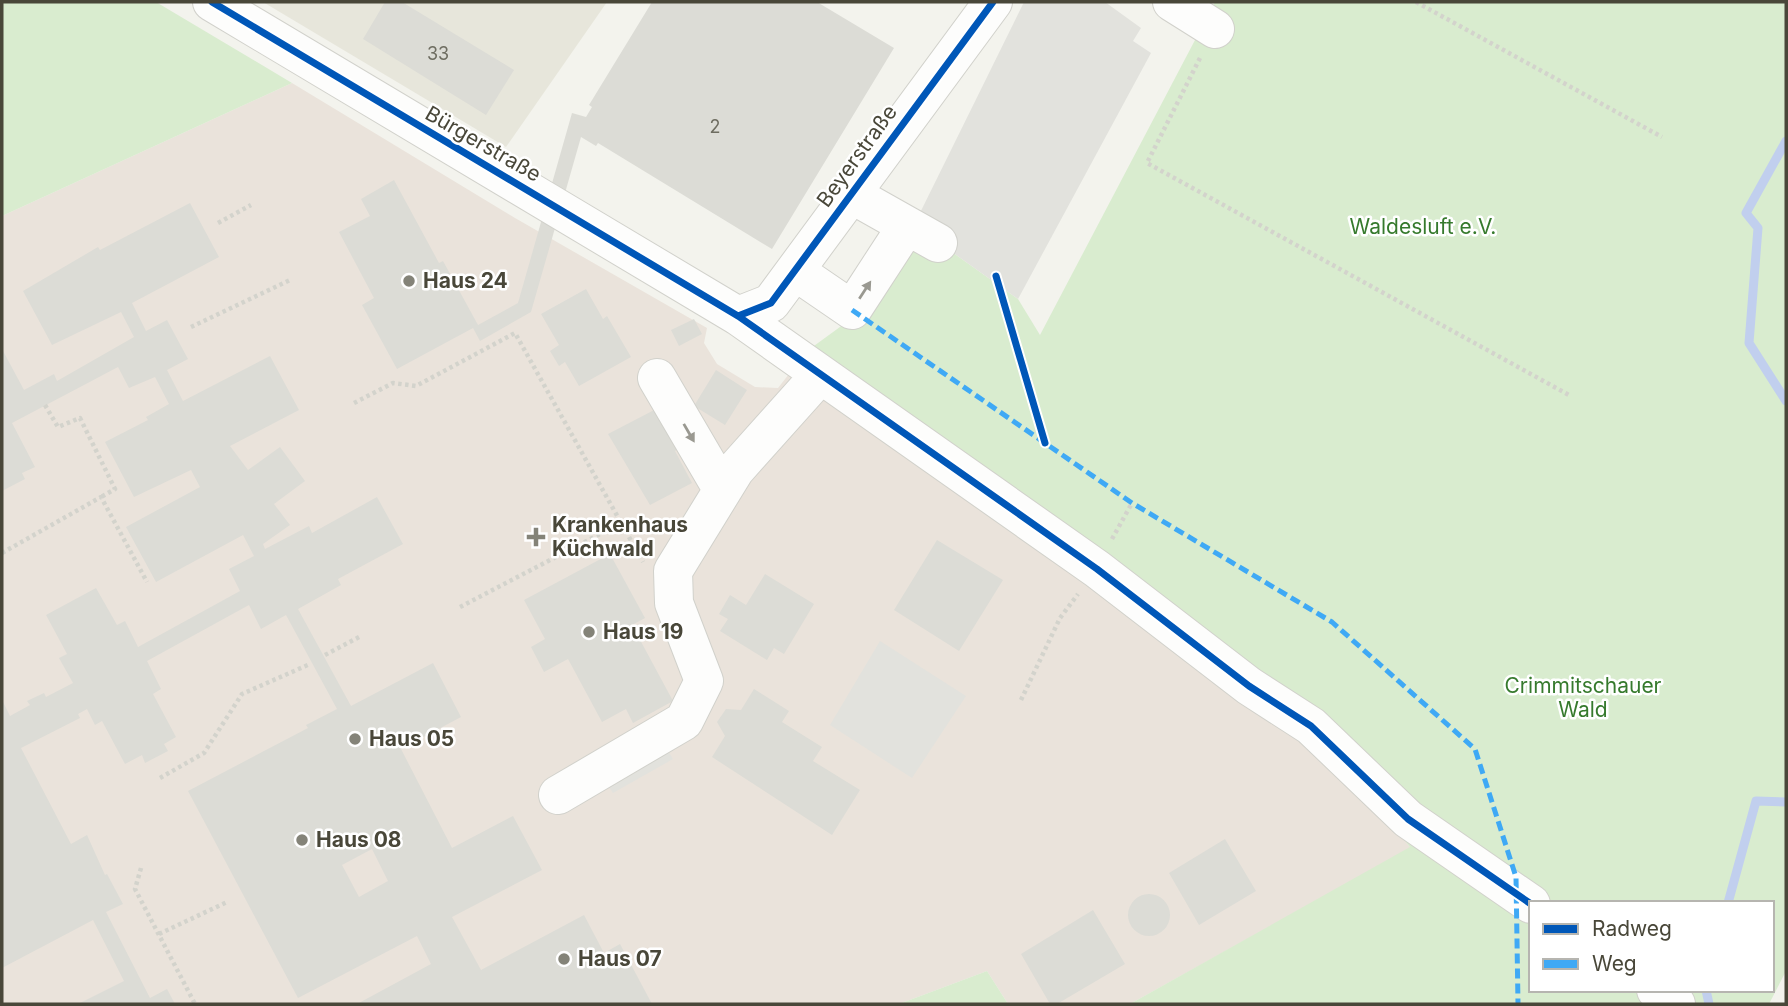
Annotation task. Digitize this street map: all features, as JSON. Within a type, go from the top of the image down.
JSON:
[{"type":"street","name":"Bürgerstraße","points":[[212,2],[445,143],[606,234],[738,316],[811,387],[1097,569],[1249,686],[1311,726],[1408,819],[1529,903]]},
{"type":"street","name":"Beyerstraße","points":[[738,316],[771,303],[993,2]]},
{"type":"street","points":[[1172,2],[1215,29]]},
{"type":"street","points":[[795,271],[852,310],[922,235],[851,194]]},
{"type":"street","points":[[656,378],[722,489]]},
{"type":"street","points":[[558,795],[684,720],[694,706],[704,681],[698,659],[680,621],[671,578],[680,557],[722,489],[811,387]]},
{"type":"street","points":[[1659,992],[1676,1004]]},
{"type":"path","points":[[1416,2],[1662,137]]},
{"type":"path","points":[[1215,29],[1147,163],[1569,395]]},
{"type":"path","points":[[218,223],[251,205]]},
{"type":"path","points":[[191,327],[290,279]]},
{"type":"path","points":[[354,403],[393,383],[416,386],[515,332],[649,574],[671,578]]},
{"type":"path","points":[[2,553],[115,489],[80,418],[58,427],[45,405]]},
{"type":"path","points":[[101,496],[147,582]]},
{"type":"path","points":[[1097,569],[1132,503]]},
{"type":"path","points":[[460,607],[621,523]]},
{"type":"path","points":[[1021,700],[1060,618]]},
{"type":"path","points":[[325,655],[361,636]]},
{"type":"path","points":[[160,778],[204,753],[242,694],[310,664]]},
{"type":"path","points":[[141,868],[135,889],[195,1004]]},
{"type":"path","points":[[159,934],[227,902]]},
{"type":"shaded area","points":[[263,2],[607,2],[506,147]]},
{"type":"shaded area","points":[[1024,2],[1105,2],[1141,28],[1133,41],[1151,53],[1018,299],[914,225]]},
{"type":"shaded area","name":"Krankenhaus Küchwald","points":[[292,83],[515,218],[707,328],[704,343],[717,364],[755,387],[778,388],[807,351],[1278,685],[1411,848],[1130,1004],[1008,1004],[987,971],[899,1004],[2,1004],[2,216]]},
{"type":"shaded area","points":[[880,641],[966,696],[912,778],[830,725]]},
{"type":"shaded area","points":[[662,741],[673,759],[613,793],[601,775]]},
{"type":"green space","points":[[2,2],[156,2],[292,83],[2,216]]},
{"type":"green space","name":"Crimmitschauer Wald","points":[[1215,2],[1786,2],[1786,971],[1769,1004],[1130,1004],[1410,847],[1278,685],[807,351],[866,308],[914,225],[1018,299],[1040,335]]},
{"type":"green space","points":[[987,971],[1008,1004],[899,1004]]},
{"type":"building","points":[[385,2],[402,2],[514,70],[486,115],[363,39]]},
{"type":"building","points":[[652,2],[817,2],[894,48],[772,249],[598,143],[596,146],[581,137],[531,312],[480,341],[473,328],[397,369],[362,305],[374,298],[339,232],[370,216],[361,199],[394,180],[439,263],[443,261],[478,325],[518,303],[572,113],[586,117],[592,107],[589,105]]},
{"type":"building","points":[[190,203],[219,257],[132,303],[146,331],[167,320],[188,359],[167,370],[183,401],[270,356],[299,410],[230,446],[248,470],[280,447],[305,481],[274,504],[290,525],[263,544],[265,549],[309,526],[312,533],[377,497],[403,544],[338,579],[341,585],[298,609],[351,706],[433,663],[461,717],[401,749],[452,848],[513,816],[542,870],[452,917],[481,970],[584,915],[604,953],[620,944],[652,1004],[357,1004],[431,964],[417,936],[298,998],[188,791],[308,728],[306,725],[337,709],[286,615],[261,629],[249,605],[147,661],[161,689],[153,694],[176,737],[164,744],[168,751],[145,763],[142,755],[125,764],[102,721],[95,725],[87,709],[78,714],[80,718],[21,748],[71,844],[87,835],[105,875],[107,874],[123,904],[106,912],[150,998],[167,989],[175,1004],[78,1004],[124,981],[93,920],[2,968],[2,700],[10,716],[30,705],[27,701],[44,693],[46,697],[73,683],[59,658],[67,654],[46,615],[96,588],[117,625],[125,621],[138,647],[240,591],[229,569],[254,556],[243,535],[156,582],[126,527],[200,487],[191,470],[134,497],[105,442],[148,420],[146,417],[169,404],[155,377],[129,388],[118,367],[12,423],[35,467],[22,473],[25,479],[2,491],[2,349],[24,390],[54,374],[57,381],[134,337],[121,312],[52,345],[23,291],[98,247],[100,250]],"holes":[[[372,849],[388,881],[359,897],[342,865]]]},
{"type":"building","points":[[586,289],[603,319],[607,316],[631,357],[579,386],[565,362],[559,366],[550,351],[559,345],[541,314]]},
{"type":"building","points":[[694,319],[702,334],[679,346],[671,330]]},
{"type":"building","points":[[716,370],[747,390],[725,425],[694,406]]},
{"type":"building","points":[[658,408],[679,448],[675,451],[692,483],[650,505],[608,434]]},
{"type":"building","points":[[937,540],[1003,580],[959,651],[894,610]]},
{"type":"building","name":"Haus 19","points":[[610,554],[645,618],[632,625],[673,701],[633,723],[626,709],[602,722],[568,659],[544,672],[531,647],[545,639],[524,600]]},
{"type":"building","points":[[765,574],[814,604],[784,654],[774,648],[767,660],[720,631],[728,619],[719,614],[730,595],[746,605]]},
{"type":"building","points":[[754,689],[789,711],[782,722],[822,747],[813,761],[860,790],[832,835],[712,757],[725,736],[717,722],[726,709],[741,710]]},
{"type":"building","points":[[1225,839],[1256,891],[1199,925],[1169,873]]},
{"type":"building","points":[[1149,894],[1164,900],[1170,915],[1164,930],[1149,936],[1134,930],[1128,915],[1134,900]]},
{"type":"building","points":[[1093,910],[1125,964],[1057,1004],[1050,1004],[1021,954]]},
{"type":"waterway","points":[[1786,141],[1746,213],[1758,228],[1749,343],[1786,401]]},
{"type":"waterway","points":[[1729,901],[1756,801],[1786,802]]},
{"type":"waterway","points":[[1706,992],[1709,1004]]},
{"type":"marked path","points":[[852,310],[1132,503],[1332,622],[1475,749],[1516,877],[1518,1004]]},
{"type":"cycle path","points":[[212,2],[738,316],[1097,569],[1249,686],[1311,726],[1408,819],[1529,903]]},
{"type":"cycle path","points":[[738,316],[771,303],[993,2]]},
{"type":"cycle path","points":[[996,276],[1045,443]]},
{"type":"place","name":"Haus 24","points":[[409,281]]},
{"type":"place","name":"Krankenhaus Küchwald","points":[[536,537]]},
{"type":"place","name":"Haus 19","points":[[589,632]]},
{"type":"place","name":"Haus 05","points":[[355,739]]},
{"type":"place","name":"Haus 08","points":[[302,840]]},
{"type":"place","name":"Haus 07","points":[[564,959]]},
{"type":"park label","name":"Waldesluft e.V.","points":[[1423,227]]}]
